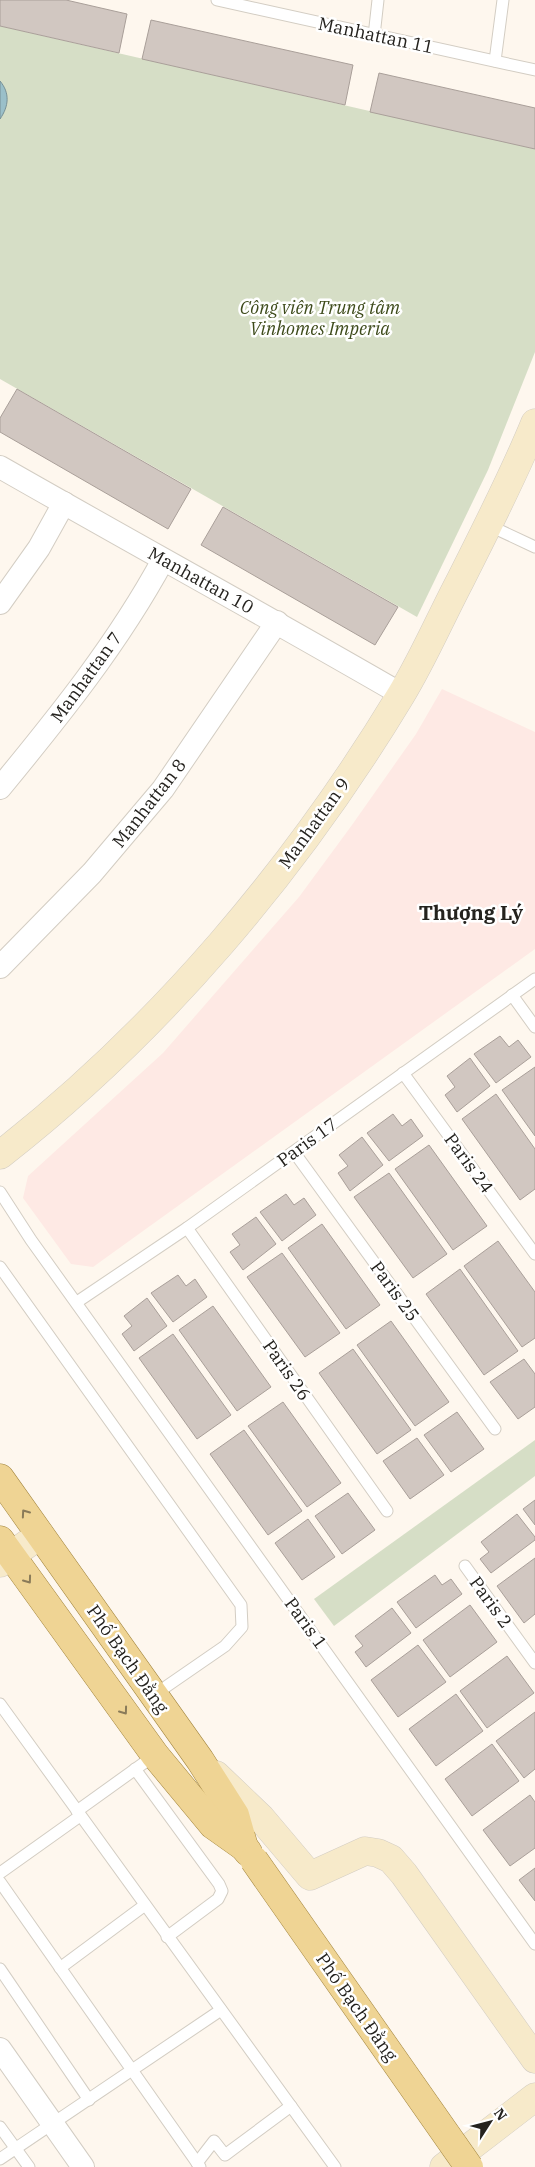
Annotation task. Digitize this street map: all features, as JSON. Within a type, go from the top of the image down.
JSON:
[{"type":"main road","name":"Manhattan 9","points":[[0,1155],[70,1097],[119,1051],[203,962],[252,905],[315,825],[401,694],[488,525],[535,423]]},
{"type":"main road","name":"Phố Bạch Đằng","points":[[0,1478],[200,1760],[235,1815],[249,1853],[469,2167]]},
{"type":"main road","points":[[4,1553],[40,1535]]},
{"type":"main road","name":"Phố Bạch Đằng","points":[[4,1553],[145,1762],[213,1825],[249,1853]]},
{"type":"main road","points":[[200,1760],[261,1818],[310,1876],[365,1851],[378,1853],[391,1860],[404,1874],[535,2059]]},
{"type":"main road","points":[[444,2167],[535,2097]]},
{"type":"street","name":"Manhattan 10","points":[[0,466],[401,694]]},
{"type":"street","points":[[0,604],[39,548],[64,503]]},
{"type":"street","name":"Manhattan 7","points":[[0,788],[98,663],[139,604],[163,560]]},
{"type":"street","name":"Manhattan 8","points":[[0,967],[92,873],[163,789],[277,622]]},
{"type":"street","points":[[0,2049],[83,2167]]},
{"type":"lane","name":"Manhattan 11","points":[[217,0],[262,5],[374,36],[495,60],[535,70]]},
{"type":"lane","points":[[374,36],[378,0]]},
{"type":"lane","points":[[495,60],[503,0]]},
{"type":"lane","points":[[488,525],[535,547]]},
{"type":"lane","name":"Paris 17","points":[[76,1302],[187,1228],[535,979]]},
{"type":"lane","points":[[512,995],[535,1028]]},
{"type":"lane","name":"Paris 24","points":[[403,1073],[535,1254]]},
{"type":"lane","name":"Paris 25","points":[[294,1152],[496,1429]]},
{"type":"lane","name":"Paris 1","points":[[0,1192],[76,1302],[535,1944]]},
{"type":"lane","name":"Paris 26","points":[[187,1228],[387,1511]]},
{"type":"lane","points":[[0,1267],[241,1605],[242,1627],[225,1646],[154,1695]]},
{"type":"lane","name":"Paris 2","points":[[465,1566],[535,1663]]},
{"type":"lane","points":[[0,1704],[335,2167]]},
{"type":"lane","points":[[0,1873],[145,1762],[222,1891],[218,1899],[168,1937]]},
{"type":"lane","points":[[0,1882],[199,2165],[214,2141],[225,2155],[291,2106]]},
{"type":"lane","points":[[60,1968],[145,1905]]},
{"type":"lane","points":[[0,1969],[89,2100]]},
{"type":"lane","points":[[0,2159],[221,2010]]},
{"type":"lane","points":[[0,2127],[29,2167]]},
{"type":"shaded area","points":[[442,689],[535,732],[535,949],[93,1267],[71,1264],[23,1198],[28,1176],[163,1053],[299,897],[416,734]]},
{"type":"green space","name":"Công viên Trung tâm Vinhomes Imperia","points":[[0,26],[535,149],[535,352],[488,470],[417,617],[0,379]]},
{"type":"green space","points":[[535,1440],[535,1476],[334,1626],[314,1599]]},
{"type":"water","points":[[0,81],[7,95],[7,104],[0,119]]},
{"type":"building","points":[[0,0],[66,0],[127,14],[119,53],[0,26]]},
{"type":"building","points":[[151,20],[353,65],[345,105],[142,59]]},
{"type":"building","points":[[379,73],[535,108],[535,149],[370,112]]},
{"type":"building","points":[[17,389],[191,489],[168,529],[0,432],[0,418]]},
{"type":"building","points":[[223,507],[398,607],[375,645],[201,545]]},
{"type":"building","points":[[500,1036],[509,1047],[518,1040],[531,1057],[496,1083],[474,1054]]},
{"type":"building","points":[[470,1058],[490,1086],[457,1112],[445,1095],[455,1087],[447,1076]]},
{"type":"building","points":[[535,1067],[535,1136],[502,1090]]},
{"type":"building","points":[[496,1094],[535,1149],[535,1189],[520,1200],[462,1119]]},
{"type":"building","points":[[393,1114],[402,1126],[411,1119],[423,1136],[389,1161],[367,1133]]},
{"type":"building","points":[[362,1137],[383,1165],[350,1191],[338,1173],[348,1166],[339,1155]]},
{"type":"building","points":[[429,1145],[487,1226],[453,1250],[395,1169]]},
{"type":"building","points":[[389,1173],[447,1254],[413,1278],[354,1197]]},
{"type":"building","points":[[286,1194],[294,1205],[304,1198],[316,1215],[282,1241],[260,1212]]},
{"type":"building","points":[[256,1217],[276,1244],[243,1270],[230,1252],[240,1245],[232,1234]]},
{"type":"building","points":[[322,1224],[380,1305],[346,1329],[288,1248]]},
{"type":"building","points":[[498,1241],[535,1292],[535,1338],[522,1347],[464,1266]]},
{"type":"building","points":[[282,1253],[340,1333],[305,1357],[247,1277]]},
{"type":"building","points":[[460,1269],[518,1351],[484,1375],[426,1294]]},
{"type":"building","points":[[178,1275],[186,1286],[195,1279],[207,1297],[173,1322],[151,1293]]},
{"type":"building","points":[[147,1298],[167,1326],[134,1351],[122,1334],[132,1326],[124,1316]]},
{"type":"building","points":[[213,1306],[271,1387],[237,1411],[179,1330]]},
{"type":"building","points":[[391,1321],[449,1402],[415,1426],[357,1345]]},
{"type":"building","points":[[173,1334],[231,1415],[197,1439],[139,1358]]},
{"type":"building","points":[[353,1349],[411,1430],[377,1454],[319,1373]]},
{"type":"building","points":[[524,1359],[535,1374],[535,1407],[518,1419],[490,1382]]},
{"type":"building","points":[[283,1402],[341,1483],[307,1507],[248,1426]]},
{"type":"building","points":[[457,1412],[484,1449],[451,1472],[424,1435]]},
{"type":"building","points":[[244,1430],[302,1511],[268,1535],[210,1454]]},
{"type":"building","points":[[417,1438],[444,1475],[410,1499],[383,1461]]},
{"type":"building","points":[[348,1493],[375,1530],[342,1554],[315,1516]]},
{"type":"building","points":[[535,1500],[535,1525],[523,1509]]},
{"type":"building","points":[[517,1514],[535,1537],[535,1540],[491,1573],[480,1559],[489,1552],[481,1542]]},
{"type":"building","points":[[308,1519],[335,1557],[302,1580],[275,1543]]},
{"type":"building","points":[[535,1558],[535,1614],[524,1623],[497,1586]]},
{"type":"building","points":[[435,1575],[442,1585],[451,1579],[462,1594],[416,1628],[397,1602]]},
{"type":"building","points":[[470,1605],[497,1642],[450,1677],[423,1640]]},
{"type":"building","points":[[392,1608],[411,1633],[366,1667],[355,1652],[363,1646],[355,1636]]},
{"type":"building","points":[[418,1645],[446,1682],[398,1717],[371,1680]]},
{"type":"building","points":[[507,1656],[534,1693],[487,1728],[460,1691]]},
{"type":"building","points":[[456,1694],[483,1731],[436,1766],[409,1729]]},
{"type":"building","points":[[535,1712],[535,1769],[524,1778],[496,1741]]},
{"type":"building","points":[[492,1744],[519,1781],[472,1816],[445,1779]]},
{"type":"building","points":[[530,1795],[535,1802],[535,1848],[510,1866],[483,1830]]},
{"type":"building","points":[[535,1868],[535,1901],[519,1880]]},
{"type":"district","name":"Thượng Lý","points":[[471,912]]}]
